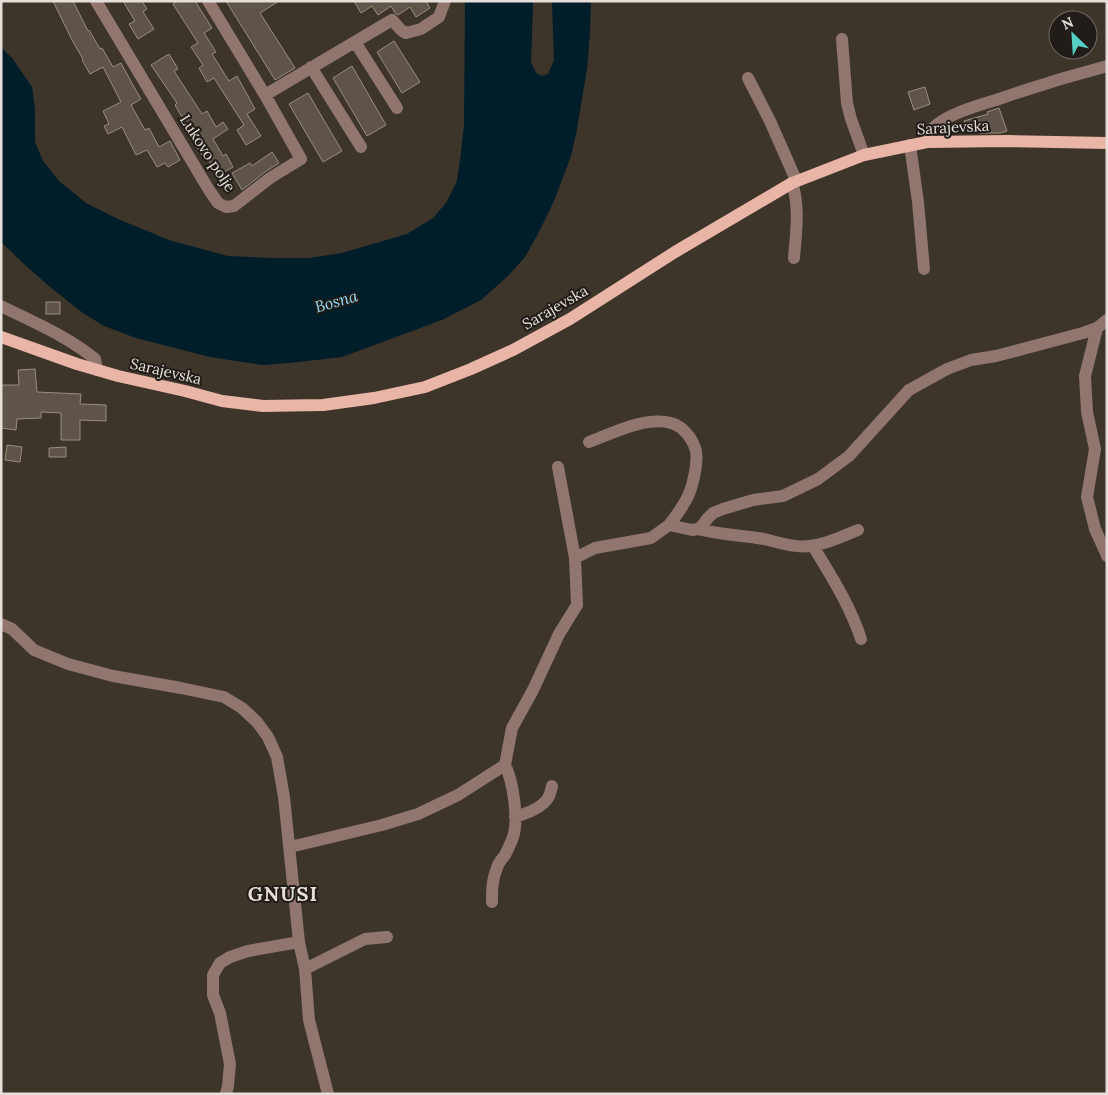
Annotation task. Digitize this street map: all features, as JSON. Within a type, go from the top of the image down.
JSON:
[{"type":"main road","name":"Sarajevska","points":[[1,337],[97,370],[222,401],[263,406],[323,405],[374,398],[425,387],[513,350],[562,323],[675,252],[794,182],[864,155],[927,142],[1107,143]]},
{"type":"street","name":"Lukovo polje","points":[[96,1],[209,190],[218,202],[226,207],[240,203],[270,178],[301,160],[208,1]]},
{"type":"street","points":[[264,96],[392,20],[406,33],[421,29],[439,17],[445,1]]},
{"type":"street","points":[[842,40],[847,103],[864,155]]},
{"type":"street","points":[[355,42],[396,108]]},
{"type":"street","points":[[927,142],[932,129],[946,119],[968,109],[1046,83],[1107,66]]},
{"type":"street","points":[[311,67],[361,147]]},
{"type":"street","points":[[748,78],[770,121],[794,182],[797,212],[794,258]]},
{"type":"street","points":[[910,145],[918,202],[924,269]]},
{"type":"street","points":[[1,306],[63,337],[85,351],[95,359],[97,370]]},
{"type":"street","points":[[698,529],[713,513],[753,500],[783,496],[818,479],[849,456],[910,390],[948,368],[971,360],[996,356],[1083,333],[1102,324]]},
{"type":"street","points":[[1102,324],[1085,376],[1087,412],[1095,449],[1087,497],[1095,529],[1107,556]]},
{"type":"street","points":[[575,558],[595,548],[652,538],[668,525],[679,512],[689,495],[695,468],[696,451],[690,438],[681,427],[670,422],[637,424],[589,442]]},
{"type":"street","points":[[492,902],[492,886],[497,867],[505,855],[515,826],[515,805],[506,765],[512,728],[533,690],[559,634],[577,605],[575,558],[558,466]]},
{"type":"street","points":[[668,525],[763,539],[791,546],[813,546],[858,530]]},
{"type":"street","points":[[813,546],[847,605],[861,639]]},
{"type":"street","points":[[1,624],[12,629],[34,650],[68,664],[113,676],[224,697],[242,708],[257,722],[268,737],[277,757],[284,797],[299,942],[305,969],[309,1020],[328,1094]]},
{"type":"street","points":[[290,847],[382,825],[418,814],[458,795],[506,765]]},
{"type":"street","points":[[514,816],[525,814],[536,808],[547,799],[552,786]]},
{"type":"street","points":[[305,969],[365,938],[387,937]]},
{"type":"street","points":[[226,1094],[230,1064],[220,1013],[213,995],[213,975],[220,963],[230,957],[248,951],[299,942]]},
{"type":"water","name":"Bosna","points":[[465,1],[533,1],[531,62],[536,73],[542,76],[548,74],[554,60],[552,1],[591,1],[587,69],[571,156],[554,201],[525,257],[509,275],[481,300],[442,320],[342,357],[263,365],[210,357],[136,338],[104,326],[83,313],[50,287],[1,242],[1,47],[12,58],[32,87],[35,109],[35,142],[43,161],[59,181],[86,203],[118,219],[169,240],[228,256],[309,258],[342,253],[407,234],[433,218],[446,203],[457,181],[464,125]]},
{"type":"building","points":[[53,1],[73,1],[88,31],[100,49],[102,48],[113,67],[121,63],[141,99],[131,105],[145,130],[149,128],[159,147],[170,141],[180,160],[168,167],[165,163],[157,167],[147,150],[136,155],[122,127],[108,134],[104,126],[109,124],[103,111],[121,102],[103,67],[90,74]]},
{"type":"building","points":[[123,1],[142,1],[147,9],[143,12],[154,29],[138,39],[129,24],[135,21]]},
{"type":"building","points":[[178,1],[195,1],[212,28],[204,33],[216,52],[212,54],[229,81],[237,76],[255,109],[247,114],[261,136],[246,145],[237,130],[244,125],[214,78],[207,82],[199,68],[203,65],[191,47],[198,43],[173,4]]},
{"type":"building","points":[[226,1],[279,1],[260,13],[295,68],[275,80]]},
{"type":"building","points":[[354,1],[426,1],[430,8],[416,17],[410,7],[398,15],[391,6],[378,15],[372,6],[361,13]]},
{"type":"building","points":[[394,41],[420,82],[402,93],[377,52]]},
{"type":"building","points":[[169,54],[178,69],[174,71],[202,114],[207,111],[216,127],[223,122],[228,129],[213,139],[223,156],[226,154],[233,167],[217,176],[208,159],[205,160],[197,146],[175,105],[177,103],[151,65]]},
{"type":"building","points":[[352,66],[386,125],[367,136],[333,78]]},
{"type":"building","points":[[925,87],[930,104],[914,110],[908,92]]},
{"type":"building","points":[[308,93],[342,151],[323,162],[289,104]]},
{"type":"building","points":[[999,108],[1007,131],[1000,133],[968,133],[964,121],[988,114],[987,112]]},
{"type":"building","points":[[272,152],[279,163],[242,190],[232,173],[250,163],[252,166]]},
{"type":"building","points":[[46,302],[60,302],[60,314],[46,314]]},
{"type":"building","points":[[35,369],[37,392],[81,394],[80,404],[106,405],[106,421],[80,420],[80,440],[61,440],[61,413],[41,412],[41,418],[17,419],[16,430],[1,428],[1,385],[19,385],[18,370]]},
{"type":"building","points":[[7,445],[22,447],[20,462],[5,460]]},
{"type":"building","points":[[66,447],[66,457],[49,457],[49,448]]},
{"type":"district","name":"GNUSI","points":[[283,893]]}]
